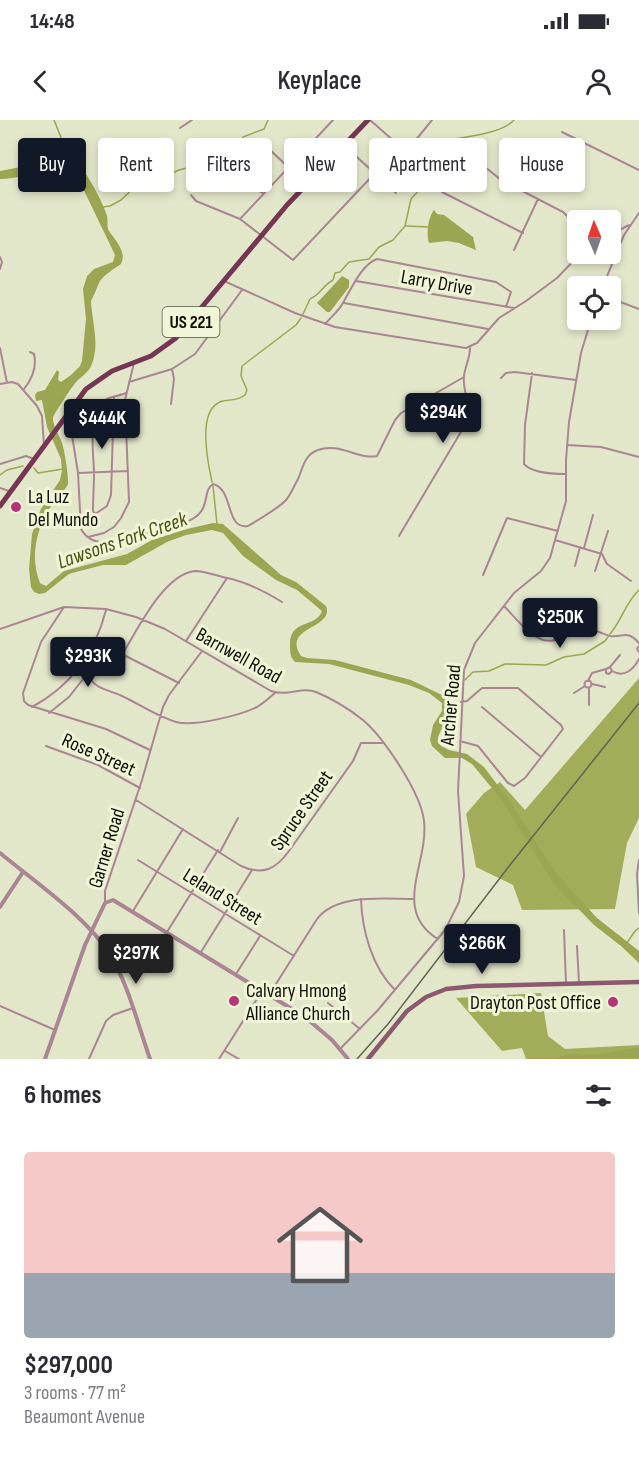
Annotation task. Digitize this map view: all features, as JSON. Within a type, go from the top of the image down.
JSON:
[{"type":"main road","name":"US 221","points":[[351,138],[369,120]]},
{"type":"main road","name":"US 221","points":[[0,506],[46,442],[93,383],[112,370],[157,353],[176,338],[261,235],[301,192]]},
{"type":"main road","points":[[371,1058],[407,1011],[430,995],[456,987],[637,982]]},
{"type":"street","points":[[180,128],[192,120]]},
{"type":"street","points":[[316,138],[333,120]]},
{"type":"street","points":[[369,120],[390,138]]},
{"type":"street","points":[[417,138],[432,120]]},
{"type":"street","points":[[562,132],[639,170]]},
{"type":"street","points":[[272,152],[284,163]]},
{"type":"street","points":[[357,157],[369,168]]},
{"type":"street","points":[[487,168],[501,180],[567,216]]},
{"type":"street","points":[[240,219],[284,171]]},
{"type":"street","points":[[191,195],[196,201],[240,219],[293,260],[369,179]]},
{"type":"street","points":[[443,192],[523,233]]},
{"type":"street","points":[[514,250],[538,199]]},
{"type":"street","points":[[607,276],[621,241],[639,213]]},
{"type":"street","points":[[621,229],[631,224]]},
{"type":"street","points":[[0,257],[2,262],[0,269]]},
{"type":"street","points":[[325,324],[344,303],[356,281],[371,262],[379,259],[500,284],[511,292],[506,307]]},
{"type":"street","points":[[224,281],[325,324],[456,348],[470,348],[477,344],[499,318],[557,278],[570,264]]},
{"type":"street","name":"Larry Drive","points":[[356,281],[514,308]]},
{"type":"street","points":[[129,382],[172,369],[189,359],[201,348],[242,290]]},
{"type":"street","points":[[621,302],[639,309]]},
{"type":"street","points":[[344,303],[490,329]]},
{"type":"street","name":"Archer Road","points":[[341,1051],[438,939],[456,909],[464,880],[464,856],[458,807],[463,676],[469,653],[519,588],[544,567],[555,540],[566,501],[567,446],[576,380],[588,330]]},
{"type":"street","points":[[0,348],[7,383]]},
{"type":"street","points":[[399,536],[466,424],[470,408],[465,393],[464,377],[470,348]]},
{"type":"street","points":[[24,389],[30,381],[36,358],[30,352]]},
{"type":"street","points":[[88,537],[109,531],[122,518],[130,496],[126,393],[134,363]]},
{"type":"street","points":[[171,404],[174,379],[172,369]]},
{"type":"street","points":[[501,378],[506,373],[514,372],[576,380]]},
{"type":"street","points":[[532,373],[524,433],[524,465],[527,468],[545,472],[566,474]]},
{"type":"street","points":[[67,415],[78,473],[80,527],[88,537],[100,542],[124,541],[195,518],[204,508],[208,489],[213,484],[219,485],[226,495],[236,524],[241,527],[248,526],[285,501],[300,475],[304,461],[313,452],[319,449],[336,448],[369,457],[377,456],[395,420],[401,413],[464,377]]},
{"type":"street","points":[[0,384],[16,383],[24,389],[41,413],[46,442]]},
{"type":"street","points":[[114,397],[109,502],[96,514],[93,511],[95,418],[101,404],[114,397],[126,393]]},
{"type":"street","points":[[567,446],[601,447],[639,457]]},
{"type":"street","points":[[0,464],[26,456],[35,459]]},
{"type":"street","points":[[78,473],[128,471]]},
{"type":"street","points":[[0,488],[12,492]]},
{"type":"street","points":[[574,566],[593,515]]},
{"type":"street","points":[[483,575],[508,517],[558,531]]},
{"type":"street","points":[[595,571],[608,531]]},
{"type":"street","points":[[555,540],[602,554],[607,564],[631,581]]},
{"type":"street","points":[[123,653],[166,588],[180,575],[199,571],[226,578],[252,585],[282,602]]},
{"type":"street","points":[[186,641],[226,578]]},
{"type":"street","points":[[504,606],[525,628],[544,640],[562,638],[589,629],[613,636],[626,634],[639,644],[637,649],[639,652]]},
{"type":"street","points":[[64,607],[41,642],[25,688],[24,701],[32,707],[49,713],[106,729],[150,750]]},
{"type":"street","name":"Barnwell Road","points":[[0,630],[64,607],[106,609],[144,620],[186,641],[276,693],[288,694],[309,690],[329,698],[362,720],[382,743],[413,787],[423,810],[424,842],[413,899]]},
{"type":"street","points":[[32,707],[57,691],[78,670],[94,645],[106,609]]},
{"type":"street","points":[[49,713],[64,702],[108,648],[114,648],[179,683]]},
{"type":"street","name":"Garner Road","points":[[45,1059],[91,930],[105,903],[105,891],[140,788],[160,715],[169,695],[202,651]]},
{"type":"street","points":[[606,669],[606,673],[620,655]]},
{"type":"street","points":[[589,705],[587,687],[592,673],[606,669],[611,669],[616,674],[628,672],[639,660]]},
{"type":"street","points":[[89,674],[92,682],[97,686],[177,722],[194,723],[257,707],[276,693]]},
{"type":"street","points":[[588,681],[605,687]]},
{"type":"street","points":[[574,693],[592,684]]},
{"type":"street","points":[[460,741],[478,746],[512,786],[522,781],[563,730],[563,727],[520,689],[485,687],[476,691],[467,701],[461,702]]},
{"type":"street","points":[[482,707],[541,757]]},
{"type":"street","name":"Spruce Street","points":[[252,870],[273,868],[279,865],[353,761],[361,743],[382,743]]},
{"type":"street","name":"Rose Street","points":[[46,746],[98,765],[140,788]]},
{"type":"street","points":[[136,800],[252,870],[201,952]]},
{"type":"street","points":[[167,932],[238,818]]},
{"type":"street","points":[[133,910],[183,829]]},
{"type":"street","points":[[0,853],[91,930],[114,962],[133,1008],[150,1059]]},
{"type":"street","name":"Leland Street","points":[[138,860],[294,956]]},
{"type":"street","points":[[639,860],[639,913]]},
{"type":"street","points":[[0,907],[23,872]]},
{"type":"street","points":[[361,899],[364,926],[375,963],[395,990]]},
{"type":"street","points":[[269,995],[324,912],[332,907],[361,899],[413,899],[414,909],[420,923],[438,939]]},
{"type":"street","points":[[105,903],[116,901],[133,910],[311,1021],[348,1059]]},
{"type":"street","points":[[564,930],[566,984]]},
{"type":"street","points":[[236,974],[260,936]]},
{"type":"street","points":[[577,946],[579,983]]},
{"type":"street","points":[[219,1059],[262,991]]},
{"type":"street","points":[[328,1003],[360,1029]]},
{"type":"street","points":[[0,1006],[55,1030]]},
{"type":"street","points":[[88,1059],[106,1021],[113,1015],[133,1008]]},
{"type":"street","points":[[225,1050],[239,1059]]},
{"type":"shaded area","points":[[18,168],[18,177],[0,179],[0,171]]},
{"type":"shaded area","points":[[86,174],[102,202],[107,215],[108,229],[123,255],[121,264],[101,280],[91,301],[95,352],[90,368],[75,384],[53,418],[64,448],[68,484],[48,511],[36,541],[35,562],[40,583],[46,586],[64,571],[127,554],[152,540],[213,523],[223,524],[281,575],[296,582],[326,606],[327,614],[323,619],[302,633],[298,639],[297,646],[301,656],[335,660],[411,680],[444,696],[450,710],[438,737],[441,746],[467,754],[484,767],[511,803],[555,872],[597,918],[639,951],[639,963],[594,925],[554,884],[501,799],[472,764],[462,758],[445,758],[432,746],[430,740],[433,725],[442,711],[442,703],[429,693],[409,685],[329,664],[295,662],[290,652],[291,636],[299,627],[319,616],[322,611],[297,590],[276,580],[243,556],[223,533],[212,530],[186,535],[167,542],[126,565],[103,565],[69,574],[45,593],[34,592],[31,587],[29,569],[32,534],[41,509],[60,480],[62,470],[61,459],[47,427],[42,400],[36,401],[35,395],[45,390],[57,370],[58,380],[61,382],[80,366],[86,319],[83,289],[87,276],[94,269],[113,262],[115,255],[85,192]]},
{"type":"shaded area","points":[[434,210],[473,237],[476,250],[447,241],[429,243],[428,226]]},
{"type":"shaded area","points":[[342,276],[349,280],[349,287],[330,312],[327,312],[317,303]]},
{"type":"shaded area","points":[[639,678],[639,818],[627,843],[615,909],[522,910],[513,885],[476,867],[466,814],[484,793],[500,782],[525,810]]},
{"type":"shaded area","points":[[541,993],[548,1036],[565,1049],[639,1045],[639,1059],[526,1059],[522,1048],[502,1051],[456,998]]},
{"type":"shaded area","points":[[639,1048],[639,1058],[554,1059],[566,1055],[601,1054]]},
{"type":"waterway","points":[[54,120],[61,138]]},
{"type":"waterway","points":[[103,207],[121,200],[140,182],[159,179],[201,164],[221,152],[237,150],[242,145],[243,137],[264,129],[268,120]]},
{"type":"waterway","points":[[462,138],[502,128],[514,120]]},
{"type":"waterway","points":[[303,314],[310,299],[333,280],[335,273],[340,272],[349,262],[369,259],[379,247],[393,240],[405,226],[411,199],[417,192]]},
{"type":"waterway","points":[[406,226],[429,227]]},
{"type":"waterway","points":[[212,482],[206,440],[208,417],[212,409],[218,403],[245,395],[247,390],[241,376],[242,366],[296,325],[301,318]]},
{"type":"waterway","points":[[0,475],[7,470],[23,466]]},
{"type":"waterway","points":[[34,468],[38,473],[63,469]]},
{"type":"waterway","points":[[213,486],[217,524]]},
{"type":"waterway","points":[[610,634],[630,600],[639,590]]},
{"type":"waterway","points":[[465,680],[473,672],[489,671],[505,664],[546,665],[564,657],[584,654],[608,637]]},
{"type":"waterway","points":[[444,697],[459,680]]},
{"type":"waterway","points":[[627,943],[639,928]]},
{"type":"railway","points":[[357,1059],[388,1024],[510,865],[639,703]]},
{"type":"place","name":"La Luz Del Mundo","points":[[16,507]]},
{"type":"place","name":"Calvary Hmong Alliance Church","points":[[234,1001]]},
{"type":"place","name":"Drayton Post Office","points":[[613,1002]]},
{"type":"water label","name":"Lawsons Fork Creek","points":[[122,540]]}]
